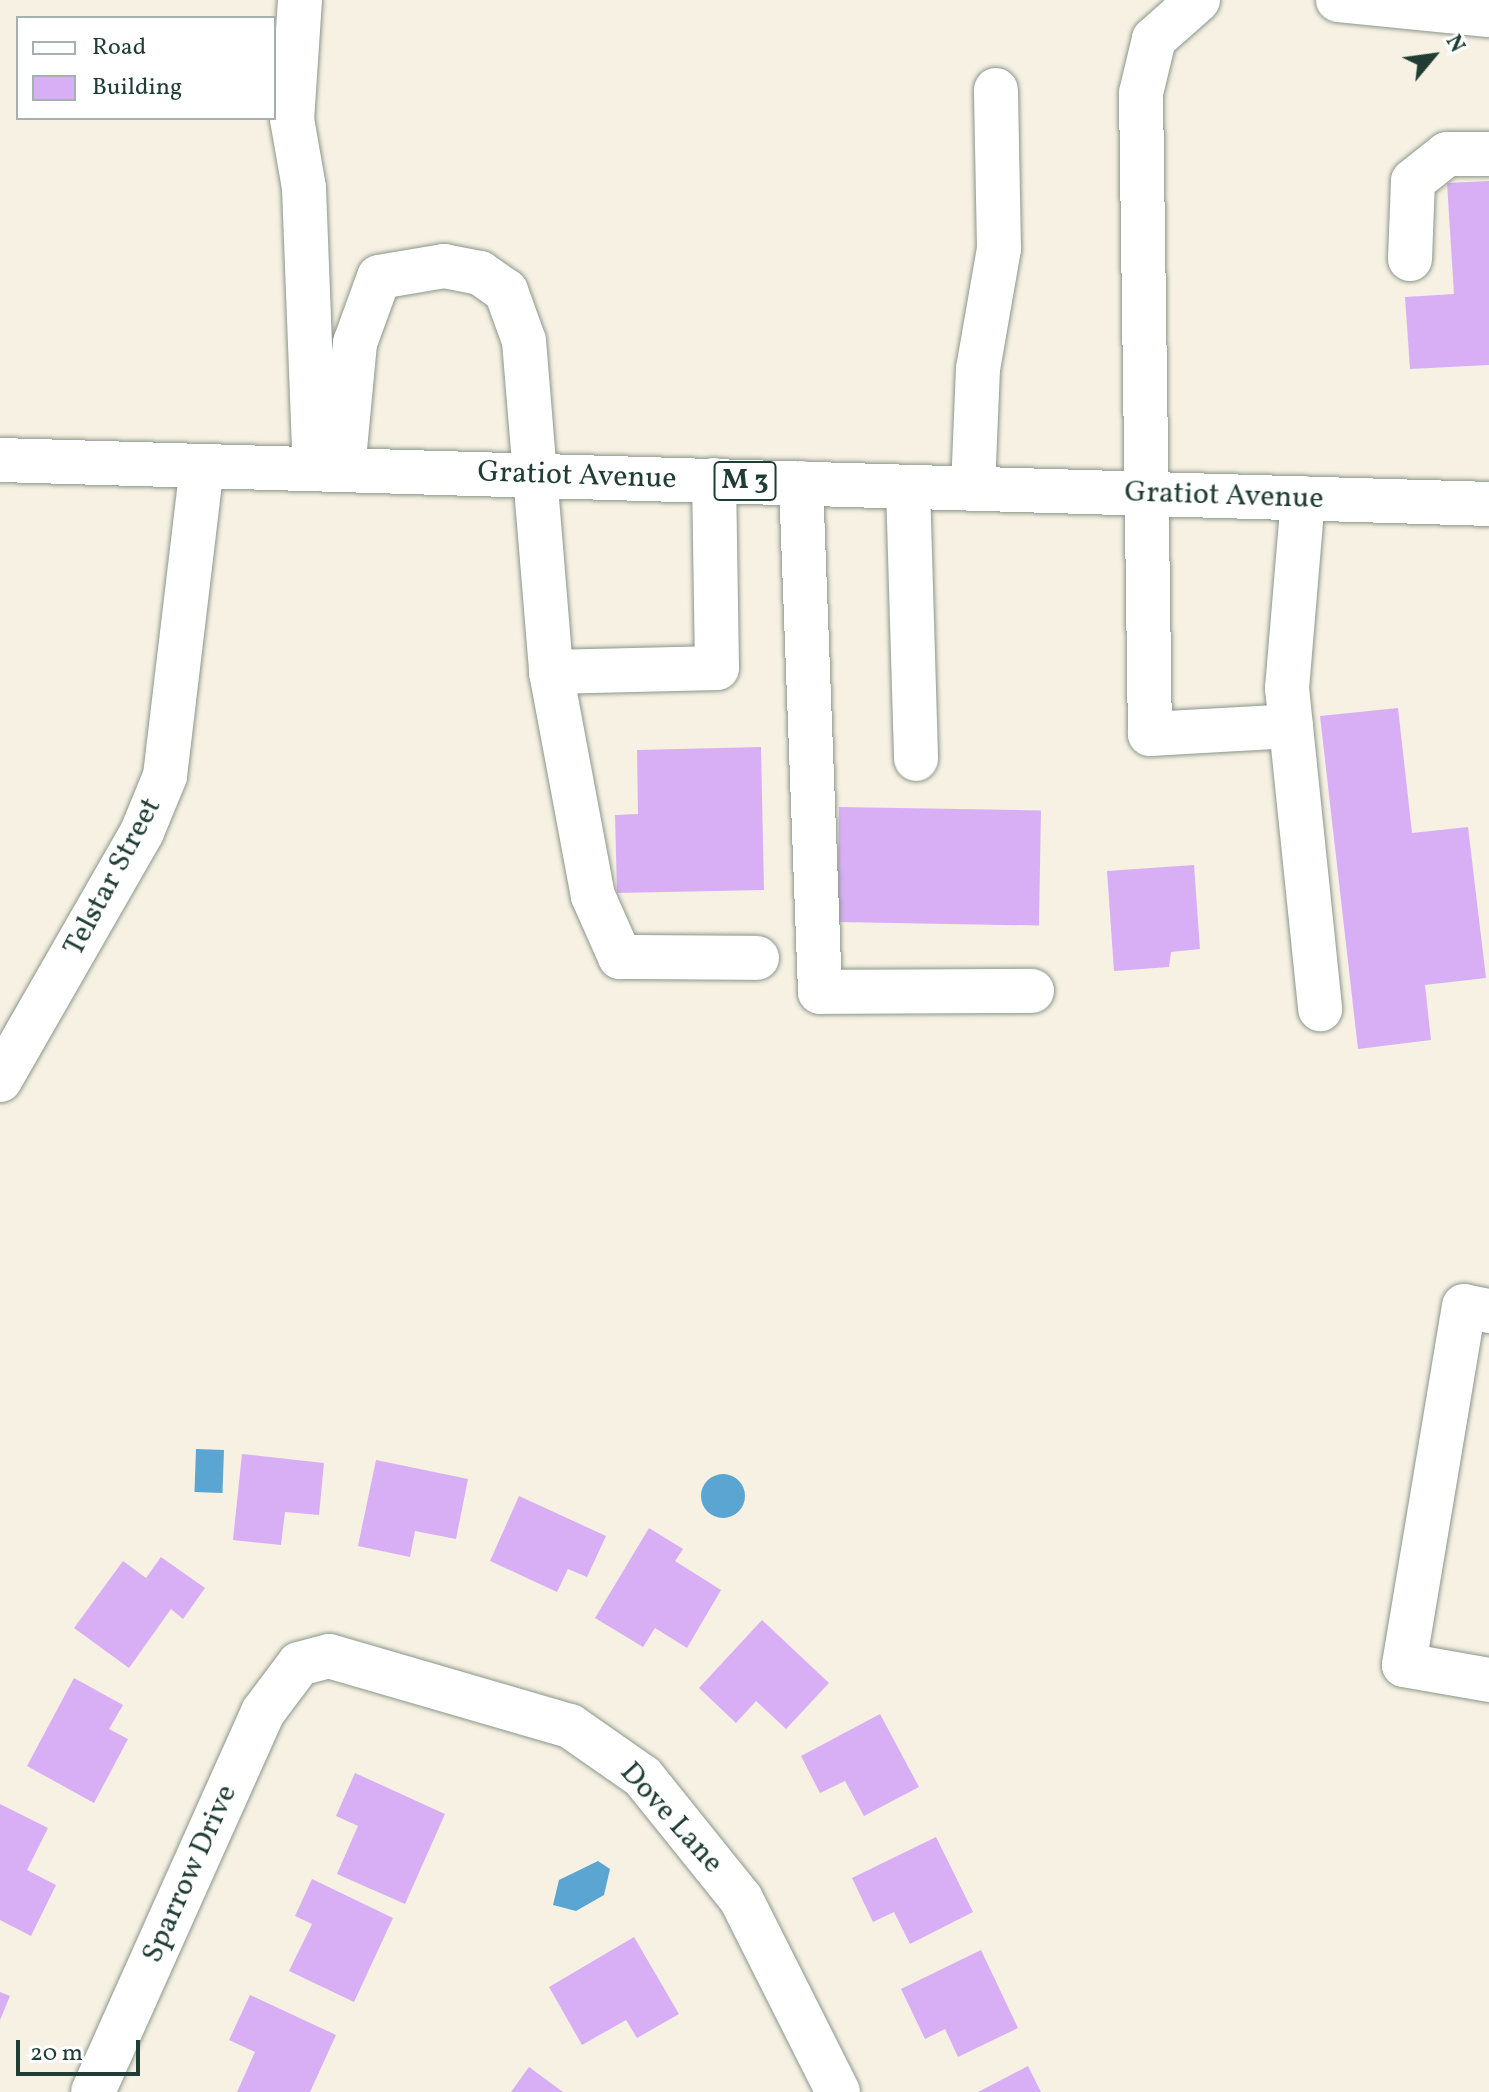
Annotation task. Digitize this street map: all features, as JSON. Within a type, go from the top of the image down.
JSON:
[{"type":"street","points":[[300,0],[292,119],[304,188],[329,470]]},
{"type":"street","points":[[1198,0],[1154,39],[1141,93],[1150,734],[1291,726]]},
{"type":"street","points":[[1338,0],[1489,15]]},
{"type":"street","points":[[973,488],[978,369],[999,249],[996,90]]},
{"type":"street","points":[[1410,259],[1413,181],[1447,154],[1489,154]]},
{"type":"street","points":[[329,470],[366,298],[379,277],[444,266],[480,273],[506,291],[524,341],[529,475],[551,672],[593,896],[620,957],[757,958]]},
{"type":"street","name":"Gratiot Avenue","points":[[0,460],[1489,504]]},
{"type":"street","name":"Telstar Street","points":[[0,1080],[142,832],[165,776],[202,467]]},
{"type":"street","points":[[551,672],[717,668],[714,480]]},
{"type":"street","points":[[801,483],[820,992],[1032,991]]},
{"type":"street","points":[[908,487],[916,759]]},
{"type":"street","points":[[1303,498],[1287,688],[1320,1009]]},
{"type":"street","points":[[1489,1311],[1464,1306],[1404,1665],[1489,1680]]},
{"type":"street","name":"Dove Lane","points":[[299,1664],[356,1658],[570,1726],[643,1777],[741,1899],[835,2091]]},
{"type":"street","name":"Sparrow Drive","points":[[93,2092],[263,1712],[299,1664]]},
{"type":"water","points":[[196,1449],[224,1450],[222,1493],[194,1492]]},
{"type":"water","points":[[723,1474],[739,1480],[745,1496],[739,1512],[723,1518],[707,1512],[701,1496],[707,1480]]},
{"type":"water","points":[[598,1861],[610,1869],[604,1895],[576,1911],[553,1905],[559,1880]]},
{"type":"building","points":[[1489,181],[1489,365],[1410,369],[1405,297],[1454,294],[1447,183]]},
{"type":"building","points":[[1398,708],[1412,833],[1468,827],[1486,978],[1425,985],[1431,1040],[1358,1049],[1320,716]]},
{"type":"building","points":[[761,747],[764,890],[617,893],[615,815],[638,814],[637,750]]},
{"type":"building","points":[[839,807],[1041,811],[1039,926],[837,922]]},
{"type":"building","points":[[1194,865],[1200,949],[1171,952],[1169,967],[1114,971],[1107,871]]},
{"type":"building","points":[[242,1454],[324,1463],[319,1515],[285,1512],[281,1545],[233,1540]]},
{"type":"building","points":[[376,1460],[468,1479],[456,1539],[415,1531],[410,1557],[358,1546]]},
{"type":"building","points":[[519,1496],[606,1536],[587,1577],[568,1569],[557,1592],[490,1561]]},
{"type":"building","points":[[649,1528],[683,1549],[675,1561],[721,1590],[687,1648],[655,1628],[643,1647],[595,1618]]},
{"type":"building","points":[[161,1557],[205,1588],[183,1619],[171,1609],[129,1668],[74,1628],[123,1561],[146,1578]]},
{"type":"building","points":[[762,1620],[829,1683],[786,1729],[756,1701],[736,1723],[699,1688]]},
{"type":"building","points":[[74,1678],[123,1705],[109,1729],[128,1739],[94,1803],[27,1766]]},
{"type":"building","points":[[880,1714],[919,1787],[864,1816],[845,1781],[820,1793],[801,1756]]},
{"type":"building","points":[[355,1773],[445,1814],[405,1904],[337,1874],[358,1826],[336,1816]]},
{"type":"building","points":[[0,1804],[48,1828],[27,1870],[56,1885],[31,1936],[0,1920]]},
{"type":"building","points":[[936,1837],[973,1912],[910,1944],[894,1912],[873,1922],[852,1878]]},
{"type":"building","points":[[312,1879],[393,1918],[354,2002],[289,1971],[312,1924],[295,1916]]},
{"type":"building","points":[[634,1937],[679,2014],[637,2038],[626,2020],[582,2045],[549,1987]]},
{"type":"building","points":[[981,1950],[1018,2028],[958,2057],[945,2029],[925,2039],[901,1989]]},
{"type":"building","points":[[0,1992],[10,1996],[0,2020]]},
{"type":"building","points":[[250,1995],[336,2035],[310,2092],[237,2092],[255,2052],[229,2040]]},
{"type":"building","points":[[1028,2066],[1041,2092],[978,2092]]},
{"type":"building","points":[[529,2067],[563,2092],[511,2092]]}]
